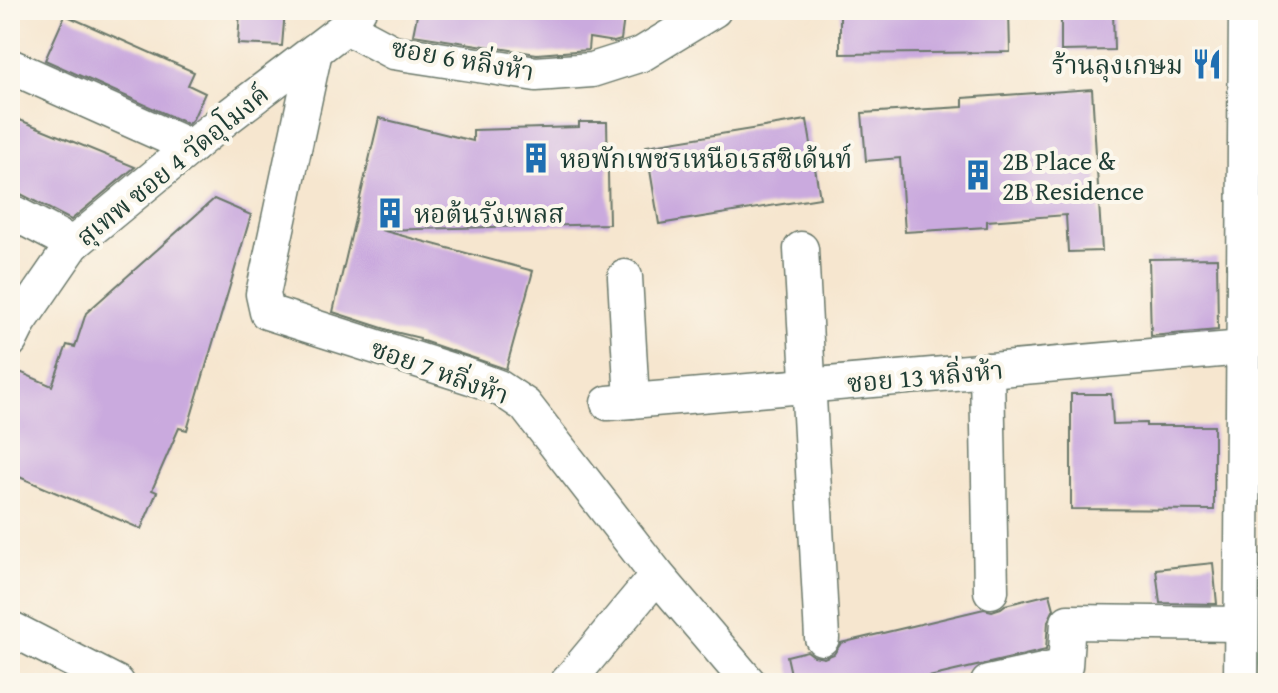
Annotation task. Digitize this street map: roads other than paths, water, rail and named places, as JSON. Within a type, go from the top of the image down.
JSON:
[{"type":"street","name":"ซอย 6 หลิ่งห้า","points":[[352,18],[393,52],[536,74],[592,70],[642,54],[714,10]]},
{"type":"street","points":[[1241,683],[1243,348],[1256,289],[1246,10]]},
{"type":"street","name":"สุเทพ ซอย 4 วัดอุโมงค์","points":[[10,341],[20,321],[73,244],[352,18]]},
{"type":"street","name":"ซอย 7 หลิ่งห้า","points":[[315,51],[263,294],[267,312],[471,377],[498,387],[525,405],[657,575],[749,683]]},
{"type":"street","points":[[10,66],[191,147]]},
{"type":"street","points":[[10,211],[73,244]]},
{"type":"street","points":[[801,249],[822,638]]},
{"type":"street","name":"ซอย 13 หลิ่งห้า","points":[[625,277],[620,402],[1243,348]]},
{"type":"street","points":[[987,370],[991,591]]},
{"type":"street","points":[[567,683],[657,575]]},
{"type":"street","points":[[988,683],[1065,666],[1068,622],[1241,624]]},
{"type":"street","points":[[10,628],[117,683]]},
{"type":"place","name":"ร้านลุงเกษม","points":[[1207,64]]},
{"type":"place","name":"หอพักเพชรเหนือเรสซิเด้นท์","points":[[536,158]]},
{"type":"place","name":"2B Place & 2B Residence","points":[[978,175]]},
{"type":"place","name":"หอต้นรังเพลส","points":[[390,213]]}]
